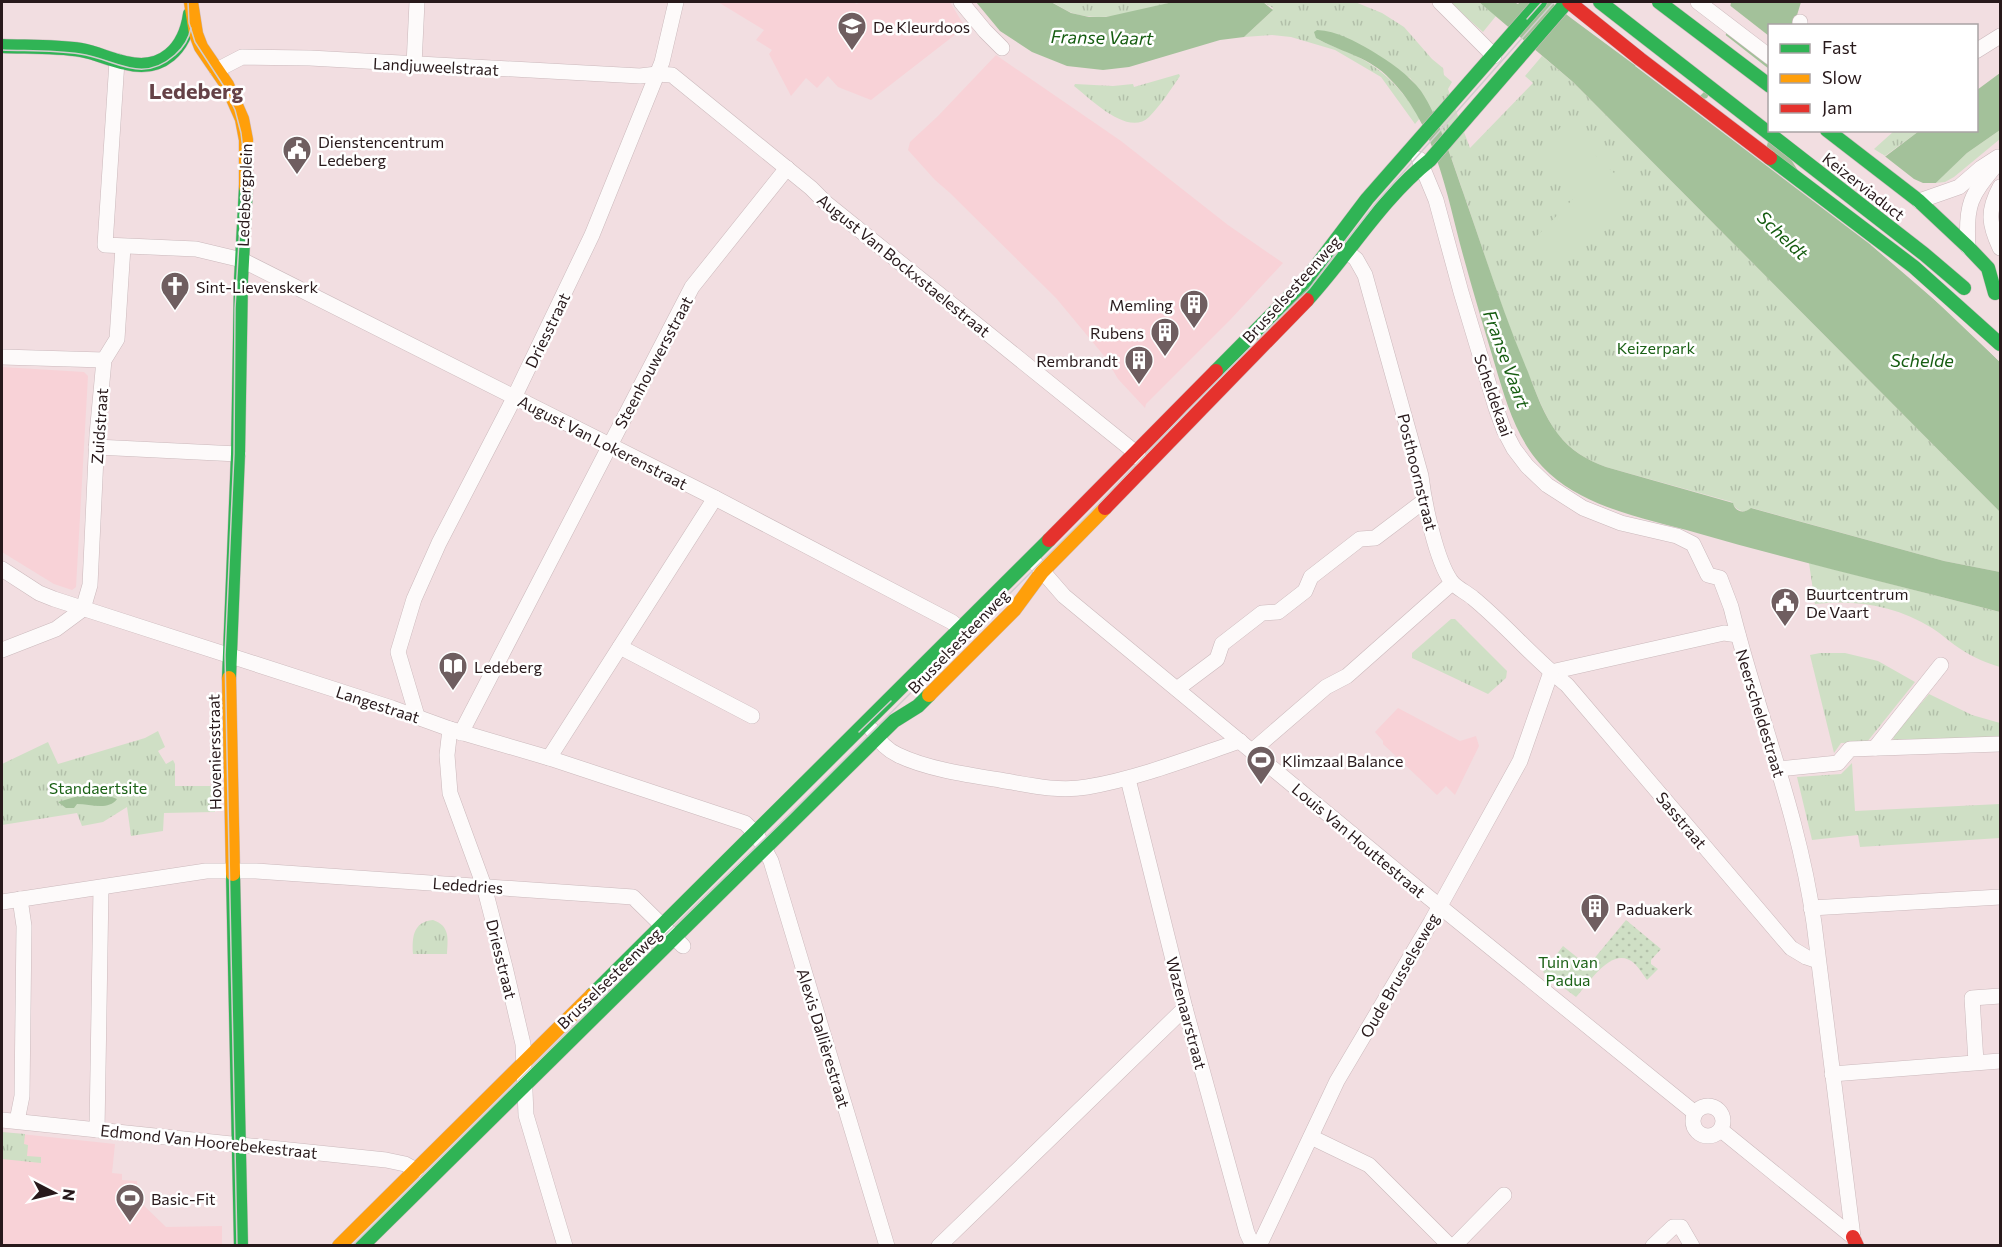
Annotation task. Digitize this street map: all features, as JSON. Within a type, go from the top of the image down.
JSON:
[{"type":"main road","points":[[2,46],[80,50],[133,65],[148,65],[160,62],[181,45],[189,23],[191,2]]},
{"type":"main road","name":"Ledebergplein","points":[[191,2],[195,34],[235,100],[242,119],[247,165],[242,260]]},
{"type":"main road","name":"Brusselsesteenweg","points":[[339,1245],[756,833],[1305,281],[1367,199],[1540,2]]},
{"type":"main road","name":"Keizerviaduct","points":[[1600,2],[1924,254],[1967,292]]},
{"type":"main road","points":[[1659,2],[1768,84]]},
{"type":"main road","name":"Brusselsesteenweg","points":[[362,1245],[548,1062],[679,942],[765,849],[894,721],[918,706],[1014,610],[1042,572],[1326,280],[1403,184],[1461,125],[1566,3]]},
{"type":"main road","points":[[1566,3],[1914,267],[2001,344]]},
{"type":"main road","points":[[1830,132],[1919,201],[1968,247],[1980,273],[1998,295]]},
{"type":"main road","name":"Hoveniersstraat","points":[[240,1245],[229,656],[238,454],[242,260]]},
{"type":"street","points":[[414,65],[417,2]]},
{"type":"street","name":"Driesstraat","points":[[417,716],[398,652],[414,599],[439,543],[514,397],[592,235],[662,62],[676,2]]},
{"type":"street","points":[[962,2],[1002,48]]},
{"type":"street","points":[[1440,2],[1494,56]]},
{"type":"street","points":[[1698,2],[1768,56]]},
{"type":"street","points":[[1978,50],[2001,36]]},
{"type":"street","name":"Landjuweelstraat","points":[[217,70],[242,57],[310,58],[640,76],[657,74]]},
{"type":"street","points":[[117,61],[105,245],[123,247]]},
{"type":"street","name":"August Van Bockxstaelestraat","points":[[657,74],[672,75],[1147,465]]},
{"type":"street","points":[[1417,142],[1426,163]]},
{"type":"street","points":[[1919,201],[1959,187],[1981,168],[2001,156]]},
{"type":"street","points":[[1968,247],[1968,211],[1971,199],[2001,160]]},
{"type":"street","name":"Scheldekaai","points":[[1426,163],[1496,408],[1514,449],[1537,476],[1558,494],[1583,508],[1621,523],[1677,536],[1693,544],[1708,575],[1720,578],[1738,634]]},
{"type":"street","name":"Steenhouwersstraat","points":[[456,731],[692,287],[787,168]]},
{"type":"street","points":[[2001,187],[1992,202],[1990,221],[1993,234],[2001,248]]},
{"type":"street","name":"Posthoornstraat","points":[[1334,242],[1356,259],[1365,275],[1421,476],[1424,501],[1444,568],[1452,583]]},
{"type":"street","name":"Ledebergplein","points":[[123,247],[196,249],[242,260]]},
{"type":"street","name":"Zuidstraat","points":[[83,609],[90,585],[96,447],[104,360],[117,339],[123,247]]},
{"type":"street","name":"August Van Lokerenstraat","points":[[242,260],[715,498],[952,622],[960,629]]},
{"type":"street","points":[[2,357],[104,360]]},
{"type":"street","points":[[96,447],[238,454]]},
{"type":"street","points":[[549,758],[715,498]]},
{"type":"street","points":[[1177,689],[1217,659],[1222,644],[1262,613],[1278,612],[1305,591],[1311,577],[1360,539],[1375,538],[1424,501]]},
{"type":"street","name":"Louis Van Houttestraat","points":[[1031,558],[1064,596],[1439,906],[1695,1113],[1692,1119],[1697,1132],[1709,1137],[1721,1130],[1855,1241]]},
{"type":"street","name":"Langestraat","points":[[2,569],[39,593],[83,609],[745,823],[756,833]]},
{"type":"street","points":[[866,721],[877,738],[896,754],[910,760],[973,775],[1066,789],[1085,788],[1128,779],[1246,746],[1326,687],[1347,676],[1452,583],[1473,598],[1551,672]]},
{"type":"street","points":[[2,650],[56,629],[83,609]]},
{"type":"street","name":"Neerscheldestraat","points":[[1551,672],[1724,633],[1738,634],[1794,825],[1812,908],[1855,1241]]},
{"type":"street","points":[[620,647],[752,716]]},
{"type":"street","points":[[1875,748],[1941,665]]},
{"type":"street","name":"Oude Brusselseweg","points":[[1260,1245],[1337,1081],[1520,761],[1551,672]]},
{"type":"street","name":"Sasstraat","points":[[1551,672],[1567,685],[1791,948],[1818,961]]},
{"type":"street","name":"Driesstraat","points":[[456,731],[447,755],[450,793],[484,886],[522,1038],[526,1115],[565,1245]]},
{"type":"street","points":[[1778,769],[1838,763],[1850,749],[2001,744]]},
{"type":"street","name":"Wazenaarstraat","points":[[1128,779],[1185,1008],[1247,1233],[1253,1245]]},
{"type":"street","name":"Alexis Dallièrestraat","points":[[756,833],[771,861],[886,1245]]},
{"type":"street","name":"Lededries","points":[[2,902],[206,871],[233,870],[633,897],[679,942]]},
{"type":"street","points":[[97,1130],[101,888]]},
{"type":"street","points":[[1812,908],[2001,897]]},
{"type":"street","points":[[9,1120],[22,1096],[24,926],[20,899]]},
{"type":"street","points":[[1976,1062],[1972,998],[2001,996]]},
{"type":"street","points":[[939,1245],[1185,1008]]},
{"type":"street","points":[[1832,1074],[2001,1061]]},
{"type":"street","name":"Edmond Van Hoorebekestraat","points":[[9,1120],[386,1160],[405,1164],[416,1170]]},
{"type":"street","points":[[1311,1137],[1369,1165],[1452,1245],[1504,1195]]},
{"type":"street","points":[[1653,1245],[1673,1227],[1681,1227],[1692,1245]]},
{"type":"shaded area","name":"De Kleurdoos","points":[[718,2],[855,2],[856,4],[861,2],[950,2],[965,27],[871,100],[838,87],[828,76],[817,88],[806,78],[791,96],[769,54],[772,50],[756,40],[764,30]]},
{"type":"shaded area","points":[[996,55],[1121,141],[1228,225],[1283,263],[1146,404],[1145,408],[1118,379],[1105,357],[1056,298],[935,180],[908,150],[910,142]]},
{"type":"shaded area","points":[[2,367],[84,372],[88,376],[76,587],[72,590],[54,584],[2,552]]},
{"type":"shaded area","points":[[1398,708],[1460,741],[1476,736],[1479,746],[1455,795],[1446,786],[1437,795],[1383,744],[1375,732]]},
{"type":"shaded area","points":[[2,1132],[115,1144],[112,1173],[122,1174],[122,1180],[137,1181],[138,1200],[166,1227],[222,1226],[222,1245],[2,1245]]},
{"type":"green space","points":[[1051,2],[1173,2],[1123,15],[1097,17],[1072,13]]},
{"type":"green space","name":"Keizerpark","points":[[1263,2],[1355,2],[1382,13],[1404,27],[1443,68],[1444,75],[1452,82],[1448,89],[1470,148],[1533,83],[1525,76],[1542,56],[1573,82],[2000,512],[2000,572],[1944,561],[1752,508],[1740,511],[1732,502],[1606,467],[1573,449],[1552,426],[1537,395],[1503,308],[1444,138],[1420,92],[1410,78],[1316,38],[1354,55],[1384,74],[1400,90],[1420,118],[1415,124],[1381,77],[1335,50],[1291,37],[1272,35],[1244,37],[1271,12],[1273,8]]},
{"type":"green space","points":[[1449,2],[1479,2],[1496,16],[1483,32]]},
{"type":"green space","points":[[1179,74],[1180,76],[1158,107],[1149,117],[1140,122],[1131,123],[1110,114],[1074,86],[1075,84],[1113,86],[1133,84],[1134,87]]},
{"type":"green space","points":[[1564,124],[1619,178],[1615,182],[1628,195],[1562,262],[1536,237],[1575,197],[1533,155]]},
{"type":"green space","points":[[2000,130],[2000,139],[1954,177],[1945,182],[1935,183],[1967,153]]},
{"type":"green space","points":[[1893,132],[1918,132],[1885,156],[1874,149]]},
{"type":"green space","points":[[1809,563],[2000,612],[2000,667],[1958,648],[1932,628],[1905,614],[1861,604],[1815,604]]},
{"type":"green space","points":[[1451,619],[1455,619],[1507,671],[1506,678],[1488,694],[1412,658],[1412,653]]},
{"type":"green space","points":[[1845,653],[1878,661],[1915,682],[1867,742],[1841,743],[1834,753],[1810,655]]},
{"type":"green space","points":[[1929,694],[1972,715],[2000,723],[2000,739],[1893,741],[1894,735]]},
{"type":"green space","name":"Standaertsite","points":[[158,731],[165,747],[158,751],[166,764],[173,760],[175,764],[175,786],[214,786],[215,812],[164,813],[163,831],[131,836],[127,807],[103,822],[82,826],[77,813],[2,825],[2,764],[48,742],[58,764],[145,738]]},
{"type":"green space","points":[[1852,763],[1855,811],[2000,804],[2000,838],[1860,847],[1858,835],[1812,840],[1797,777],[1841,774]]},
{"type":"green space","points":[[433,920],[439,923],[447,933],[447,954],[413,954],[415,931],[421,924]]},
{"type":"green space","name":"Tuin van Padua","points":[[1626,920],[1661,949],[1651,960],[1651,964],[1658,969],[1647,980],[1635,964],[1627,959],[1618,958],[1602,967],[1576,997],[1543,972],[1563,946],[1588,966]]},
{"type":"green space","points":[[2,1132],[25,1134],[24,1144],[28,1145],[27,1156],[41,1157],[41,1163],[2,1159]]},
{"type":"water","name":"Franse Vaart","points":[[976,2],[1051,2],[1071,13],[1089,17],[1106,17],[1173,2],[1263,2],[1273,10],[1244,37],[1220,40],[1129,67],[1103,70],[1067,66],[1032,52],[1000,31]]},
{"type":"water","name":"Schelde","points":[[1479,2],[1518,4],[1520,2],[1551,2],[1690,106],[1719,77],[1731,2],[1801,2],[1794,24],[1768,24],[1768,132],[1774,132],[1820,206],[1918,132],[1978,132],[1978,89],[2000,73],[2000,130],[1967,153],[1871,245],[1919,285],[2000,362],[2000,512],[1573,82]]},
{"type":"water","name":"Franse Vaart","points":[[1317,30],[1332,32],[1366,47],[1398,69],[1421,91],[1445,140],[1502,305],[1537,396],[1553,427],[1573,450],[1606,467],[1733,503],[1740,511],[1751,508],[1944,561],[2000,572],[2000,612],[1639,517],[1583,496],[1550,474],[1530,450],[1509,409],[1471,283],[1444,182],[1416,114],[1403,93],[1378,68],[1316,38],[1314,32]]},
{"type":"water","points":[[92,792],[117,799],[109,805],[77,804],[74,808],[66,808],[58,802]]},
{"type":"pier","points":[[1728,4],[1768,35],[1768,65],[1725,31]]},
{"type":"pier","points":[[1723,33],[1768,68],[1768,132],[1770,132],[1763,161],[1820,203],[1882,154],[1914,179],[1923,183],[1939,183],[1875,245],[1921,283],[2000,358],[2000,362],[1952,315],[1871,245],[1635,66],[1637,64],[1690,103],[1707,98],[1712,89]]},
{"type":"tram line","points":[[188,2],[189,23],[195,42],[223,85],[235,110],[244,159],[235,308],[234,454],[225,655],[237,1246]]},
{"type":"tram line","points":[[1527,19],[1542,2]]},
{"type":"tram line","points":[[352,1246],[790,814],[1309,289],[1375,204],[1554,2]]},
{"type":"tram line","points":[[2,50],[70,53],[93,57],[128,68],[151,68],[163,64],[178,52],[187,40],[191,28]]},
{"type":"tram line","points":[[859,732],[891,701]]},
{"type":"traffic: fast","points":[[1216,371],[1305,281],[1367,199],[1540,2]]},
{"type":"traffic: fast","points":[[1307,300],[1381,209],[1412,175],[1430,160],[1567,2]]},
{"type":"traffic: fast","points":[[1600,2],[1924,254],[1964,288]]},
{"type":"traffic: fast","points":[[1659,2],[1768,84]]},
{"type":"traffic: fast","points":[[2,46],[71,49],[87,51],[126,63],[150,64],[161,61],[177,47],[183,38],[190,14]]},
{"type":"traffic: fast","points":[[1830,132],[1919,201],[1968,247],[1988,268],[1995,293]]},
{"type":"traffic: fast","points":[[1770,158],[1914,267],[2000,344]]},
{"type":"traffic: fast","points":[[229,678],[246,187]]},
{"type":"traffic: fast","points":[[592,995],[1049,540]]},
{"type":"traffic: fast","points":[[362,1246],[894,721],[918,706],[929,695]]},
{"type":"traffic: fast","points":[[233,874],[241,1246]]},
{"type":"traffic: slow","points":[[191,2],[196,34],[201,47],[227,85],[242,119],[246,140],[246,187]]},
{"type":"traffic: slow","points":[[929,695],[1014,610],[1042,572],[1105,508]]},
{"type":"traffic: slow","points":[[229,678],[233,874]]},
{"type":"traffic: slow","points":[[339,1246],[592,995]]},
{"type":"traffic: jam","points":[[1569,2],[1770,158]]},
{"type":"traffic: jam","points":[[1105,508],[1307,300]]},
{"type":"traffic: jam","points":[[1049,540],[1216,371]]},
{"type":"traffic: jam","points":[[1853,1237],[1857,1246]]},
{"type":"place","name":"De Kleurdoos","points":[[852,52]]},
{"type":"place","name":"Dienstencentrum Ledeberg","points":[[297,176]]},
{"type":"place","name":"Sint-Lievenskerk","points":[[175,312]]},
{"type":"place","name":"Memling","points":[[1194,330]]},
{"type":"place","name":"Rubens","points":[[1165,358]]},
{"type":"place","name":"Rembrandt","points":[[1139,386]]},
{"type":"place","name":"Buurtcentrum De Vaart","points":[[1785,628]]},
{"type":"place","name":"Ledeberg","points":[[453,692]]},
{"type":"place","name":"Klimzaal Balance","points":[[1261,786]]},
{"type":"place","name":"Paduakerk","points":[[1595,934]]},
{"type":"place","name":"Basic-Fit","points":[[130,1224]]},
{"type":"district","name":"Ledeberg","points":[[196,90]]},
{"type":"water label","name":"Scheldt","points":[[1783,235]]}]
